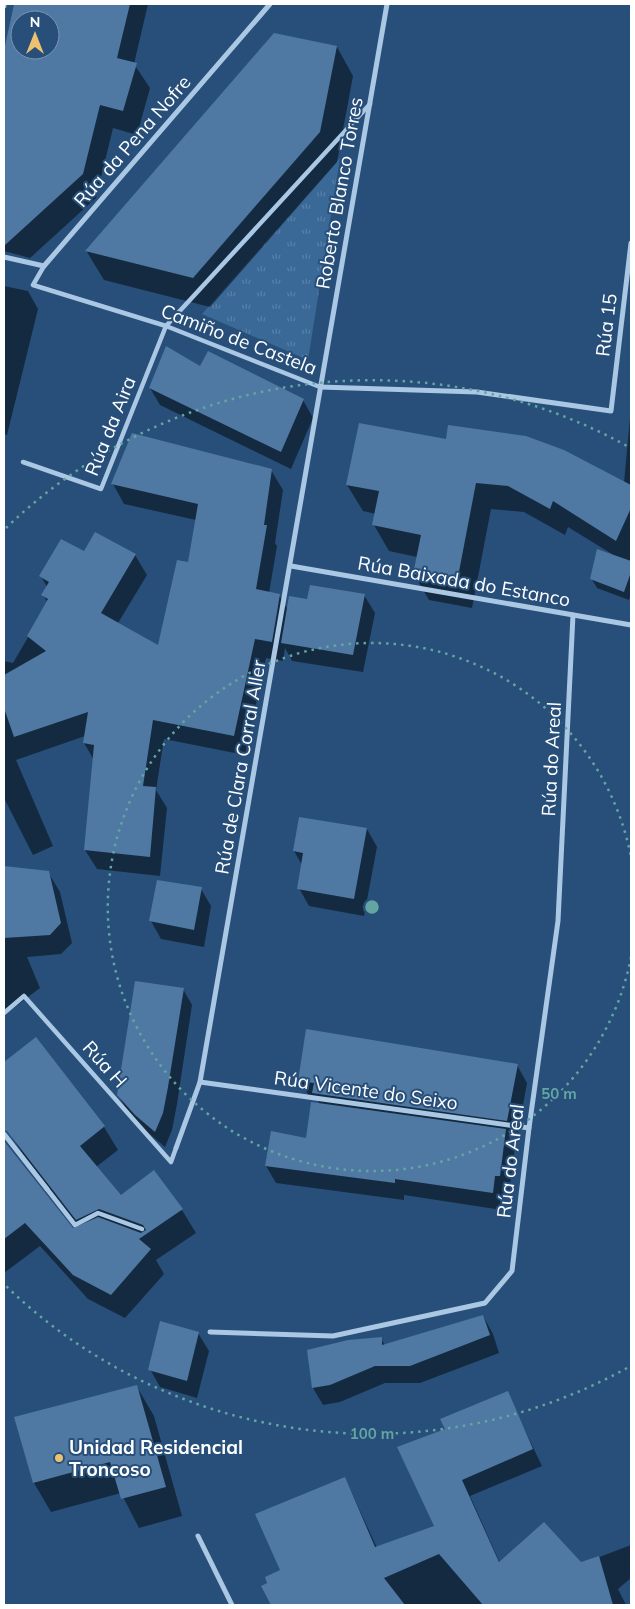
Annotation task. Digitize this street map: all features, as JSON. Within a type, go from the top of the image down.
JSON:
[{"type":"street","name":"Rúa da Pena Nofre","points":[[44,266],[270,4]]},
{"type":"street","name":"Roberto Blanco Torres","points":[[320,387],[387,4]]},
{"type":"street","points":[[166,326],[370,104]]},
{"type":"street","name":"Rúa 15","points":[[611,410],[631,242]]},
{"type":"street","points":[[4,257],[44,266]]},
{"type":"street","name":"Camiño de Castela","points":[[44,266],[33,285],[166,326],[320,387],[477,392],[611,410]]},
{"type":"street","name":"Rúa da Aira","points":[[23,462],[101,489],[166,326]]},
{"type":"street","name":"Rúa de Clara Corral Aller","points":[[176,1148],[200,1082],[291,566],[320,387]]},
{"type":"street","name":"Rúa Baixada do Estanco","points":[[291,566],[631,626]]},
{"type":"street","name":"Rúa do Areal","points":[[210,1332],[333,1336],[485,1303],[512,1270],[529,1128],[558,921],[573,615]]},
{"type":"street","name":"Rúa H","points":[[4,1013],[24,996],[171,1162],[176,1148]]},
{"type":"street","name":"Rúa Vicente do Seixo","points":[[200,1082],[529,1128]]},
{"type":"street","points":[[4,1134],[75,1225],[98,1213],[142,1229]]},
{"type":"street","points":[[198,1536],[232,1605]]},
{"type":"green space","points":[[340,158],[308,360],[202,314]]},
{"type":"building","points":[[14,4],[130,4],[117,58],[137,63],[123,111],[100,105],[83,174],[4,246],[4,50],[10,22],[10,60],[60,60],[60,10],[13,10]]},
{"type":"building","points":[[274,33],[337,46],[320,132],[193,278],[85,251]]},
{"type":"building","points":[[166,346],[200,366],[208,351],[304,399],[281,452],[149,388]]},
{"type":"building","points":[[359,423],[446,439],[448,425],[526,436],[564,450],[631,485],[631,508],[616,541],[553,501],[550,509],[508,486],[476,483],[457,582],[413,574],[421,535],[372,525],[379,491],[346,485]]},
{"type":"building","points":[[132,433],[272,469],[264,525],[267,525],[256,589],[280,594],[272,642],[255,639],[234,736],[153,720],[143,786],[156,787],[150,857],[84,850],[94,745],[83,743],[88,712],[14,737],[4,708],[4,675],[46,651],[27,636],[48,599],[41,595],[49,582],[39,576],[61,539],[84,551],[95,532],[136,554],[101,613],[158,645],[177,560],[188,562],[198,504],[111,484]]},
{"type":"building","points":[[597,549],[631,561],[631,572],[624,592],[590,579]]},
{"type":"building","points":[[310,585],[365,594],[353,655],[281,643],[289,596],[307,599]]},
{"type":"building","points":[[299,817],[367,828],[354,899],[297,889],[303,853],[293,851]]},
{"type":"building","points":[[4,866],[49,871],[61,923],[50,935],[4,938]]},
{"type":"building","points":[[157,880],[202,887],[194,930],[149,921]]},
{"type":"building","points":[[135,981],[184,988],[163,1113],[155,1132],[135,1115],[117,1095]]},
{"type":"building","points":[[306,1029],[518,1064],[507,1121],[312,1093],[314,1083],[298,1081]]},
{"type":"building","points":[[36,1037],[105,1126],[80,1146],[121,1195],[154,1170],[183,1209],[139,1239],[151,1249],[111,1295],[73,1275],[25,1223],[4,1239],[4,1141],[73,1228],[98,1217],[141,1233],[146,1230],[143,1225],[99,1209],[76,1220],[7,1131],[4,1130],[4,1062]]},
{"type":"building","points":[[311,1102],[506,1129],[500,1176],[495,1176],[493,1193],[395,1179],[395,1183],[265,1166],[271,1131],[306,1138]]},
{"type":"building","points":[[483,1315],[490,1335],[410,1366],[375,1366],[330,1385],[312,1388],[307,1350],[348,1340],[382,1337],[382,1345]]},
{"type":"building","points":[[160,1321],[199,1332],[187,1381],[148,1370]]},
{"type":"building","name":"Unidad Residencial Troncoso","points":[[137,1385],[166,1487],[121,1499],[110,1462],[33,1483],[14,1417]]},
{"type":"building","points":[[508,1391],[533,1449],[462,1480],[499,1562],[544,1522],[581,1562],[599,1556],[613,1605],[483,1605],[439,1554],[384,1578],[405,1605],[271,1605],[261,1586],[267,1583],[265,1577],[280,1570],[255,1514],[345,1477],[375,1547],[434,1526],[397,1447],[445,1429],[440,1419]]},
{"type":"place","name":"Unidad Residencial Troncoso","points":[[59,1458]]}]
